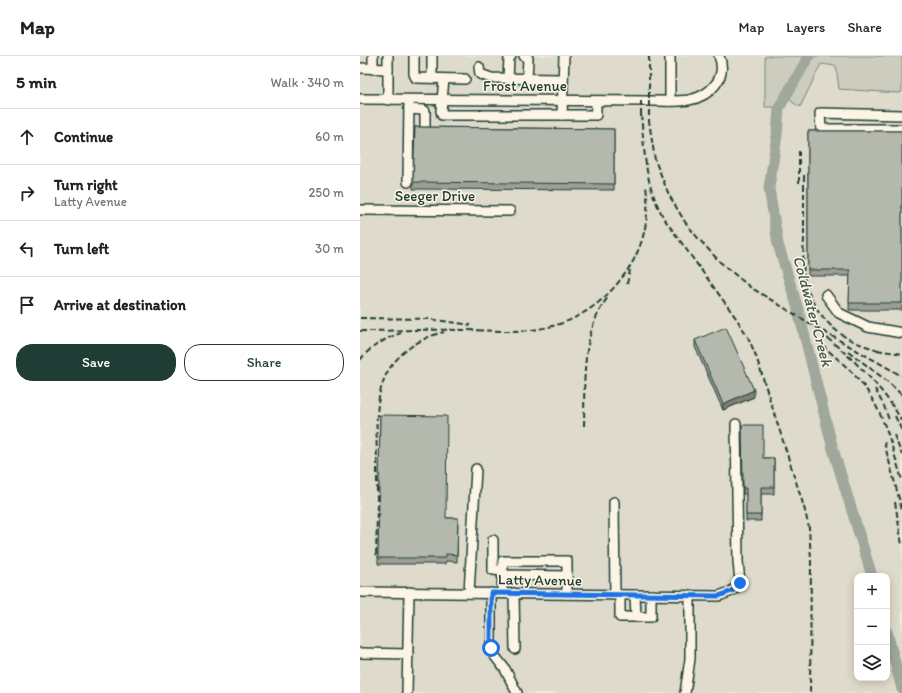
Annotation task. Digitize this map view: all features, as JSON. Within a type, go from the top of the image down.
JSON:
[{"type":"street","points":[[373,56],[373,69]]},
{"type":"street","points":[[388,56],[388,100]]},
{"type":"street","points":[[414,56],[414,74],[416,78],[465,80]]},
{"type":"street","points":[[432,56],[432,78]]},
{"type":"street","points":[[508,79],[510,56]]},
{"type":"street","points":[[524,56],[528,58],[527,80]]},
{"type":"street","points":[[562,115],[564,56]]},
{"type":"street","points":[[670,56],[670,101]]},
{"type":"street","name":"Frost Avenue","points":[[360,99],[388,100],[409,104],[442,100],[690,100],[704,94],[715,86],[721,76],[722,63],[719,56]]},
{"type":"street","points":[[479,67],[480,74],[491,78],[527,80],[563,79]]},
{"type":"street","points":[[360,68],[388,69]]},
{"type":"street","points":[[444,79],[441,111],[442,115],[446,116],[596,115],[596,101]]},
{"type":"street","points":[[408,182],[409,104],[425,111],[426,127]]},
{"type":"street","points":[[902,115],[820,114],[821,128],[902,129]]},
{"type":"street","name":"Seeger Drive","points":[[360,210],[510,211]]},
{"type":"street","points":[[826,294],[839,313],[868,327],[902,332]]},
{"type":"street","name":"Latty Avenue","points":[[360,592],[719,596],[732,591],[740,583],[738,561],[736,424]]},
{"type":"street","points":[[469,593],[476,469]]},
{"type":"street","points":[[614,502],[617,594],[620,617],[651,617],[651,595]]},
{"type":"street","points":[[493,540],[493,570],[503,573],[567,576]]},
{"type":"street","points":[[502,593],[503,560],[567,561],[567,594]]},
{"type":"street","points":[[407,693],[409,592]]},
{"type":"street","points":[[491,593],[491,648],[494,655],[505,669],[517,693]]},
{"type":"street","points":[[514,593],[515,649]]},
{"type":"street","points":[[635,595],[636,617]]},
{"type":"street","points":[[685,693],[690,659],[690,595]]},
{"type":"street","points":[[360,653],[408,654]]},
{"type":"shaded area","points":[[360,56],[902,56],[902,693],[360,693]]},
{"type":"shaded area","points":[[765,56],[804,56],[776,107],[765,107]]},
{"type":"shaded area","points":[[812,56],[902,56],[902,92],[839,89],[836,66],[821,64],[800,107],[792,102],[790,97]]},
{"type":"building","points":[[415,127],[614,129],[614,184],[413,182]]},
{"type":"building","points":[[808,131],[902,131],[902,303],[849,303],[850,270],[808,270]]},
{"type":"building","points":[[726,327],[754,390],[723,404],[695,340]]},
{"type":"building","points":[[380,415],[447,416],[446,518],[458,518],[457,555],[446,554],[445,558],[378,558]]},
{"type":"building","points":[[742,425],[763,425],[763,458],[774,458],[774,487],[761,487],[761,515],[746,515],[746,488],[743,488]]},
{"type":"waterway","name":"Coldwater Creek","points":[[809,56],[779,108],[777,135],[769,188],[778,244],[797,306],[833,449],[871,573]]},
{"type":"waterway","name":"Coldwater Creek","points":[[890,643],[902,689]]},
{"type":"railway","points":[[649,56],[649,121],[655,160],[669,195],[685,222],[720,262],[750,287],[814,326],[902,376]]},
{"type":"railway","points":[[641,101],[641,119]]},
{"type":"railway","points":[[641,114],[649,181],[658,207],[665,220],[736,318],[748,337],[756,356],[804,507],[809,528],[811,559],[810,693]]},
{"type":"railway","points":[[799,151],[799,183]]},
{"type":"railway","points":[[804,175],[803,264],[805,282],[810,296],[818,311],[835,330],[853,341],[881,351]]},
{"type":"railway","points":[[360,331],[531,330],[565,322],[582,314],[599,302],[613,289],[632,263],[643,236],[647,216],[646,187]]},
{"type":"railway","points":[[627,284],[630,270]]},
{"type":"railway","points":[[584,426],[585,376],[588,343],[599,312],[608,297]]},
{"type":"railway","points":[[360,318],[429,319],[471,325]]},
{"type":"railway","points":[[376,555],[377,418],[383,381],[393,364],[405,351],[428,337],[444,332]]},
{"type":"railway","points":[[360,360],[364,355],[379,344],[401,333]]},
{"type":"railway","points":[[827,338],[849,356],[869,376],[895,409],[902,421]]},
{"type":"railway","points":[[822,345],[845,365],[867,390],[880,414],[890,440],[902,480]]},
{"type":"railway","points":[[877,350],[902,354]]},
{"type":"railway","points":[[848,351],[887,381],[902,395]]},
{"type":"railway","points":[[875,389],[884,406],[889,420]]},
{"type":"railway","points":[[895,416],[902,431]]},
{"type":"railway","points":[[894,435],[902,455]]},
{"type":"railway","points":[[884,442],[902,510]]},
{"type":"railway","points":[[895,502],[902,545]]},
{"type":"route","points":[[491,648],[491,593],[719,596],[732,591],[740,583]]}]
